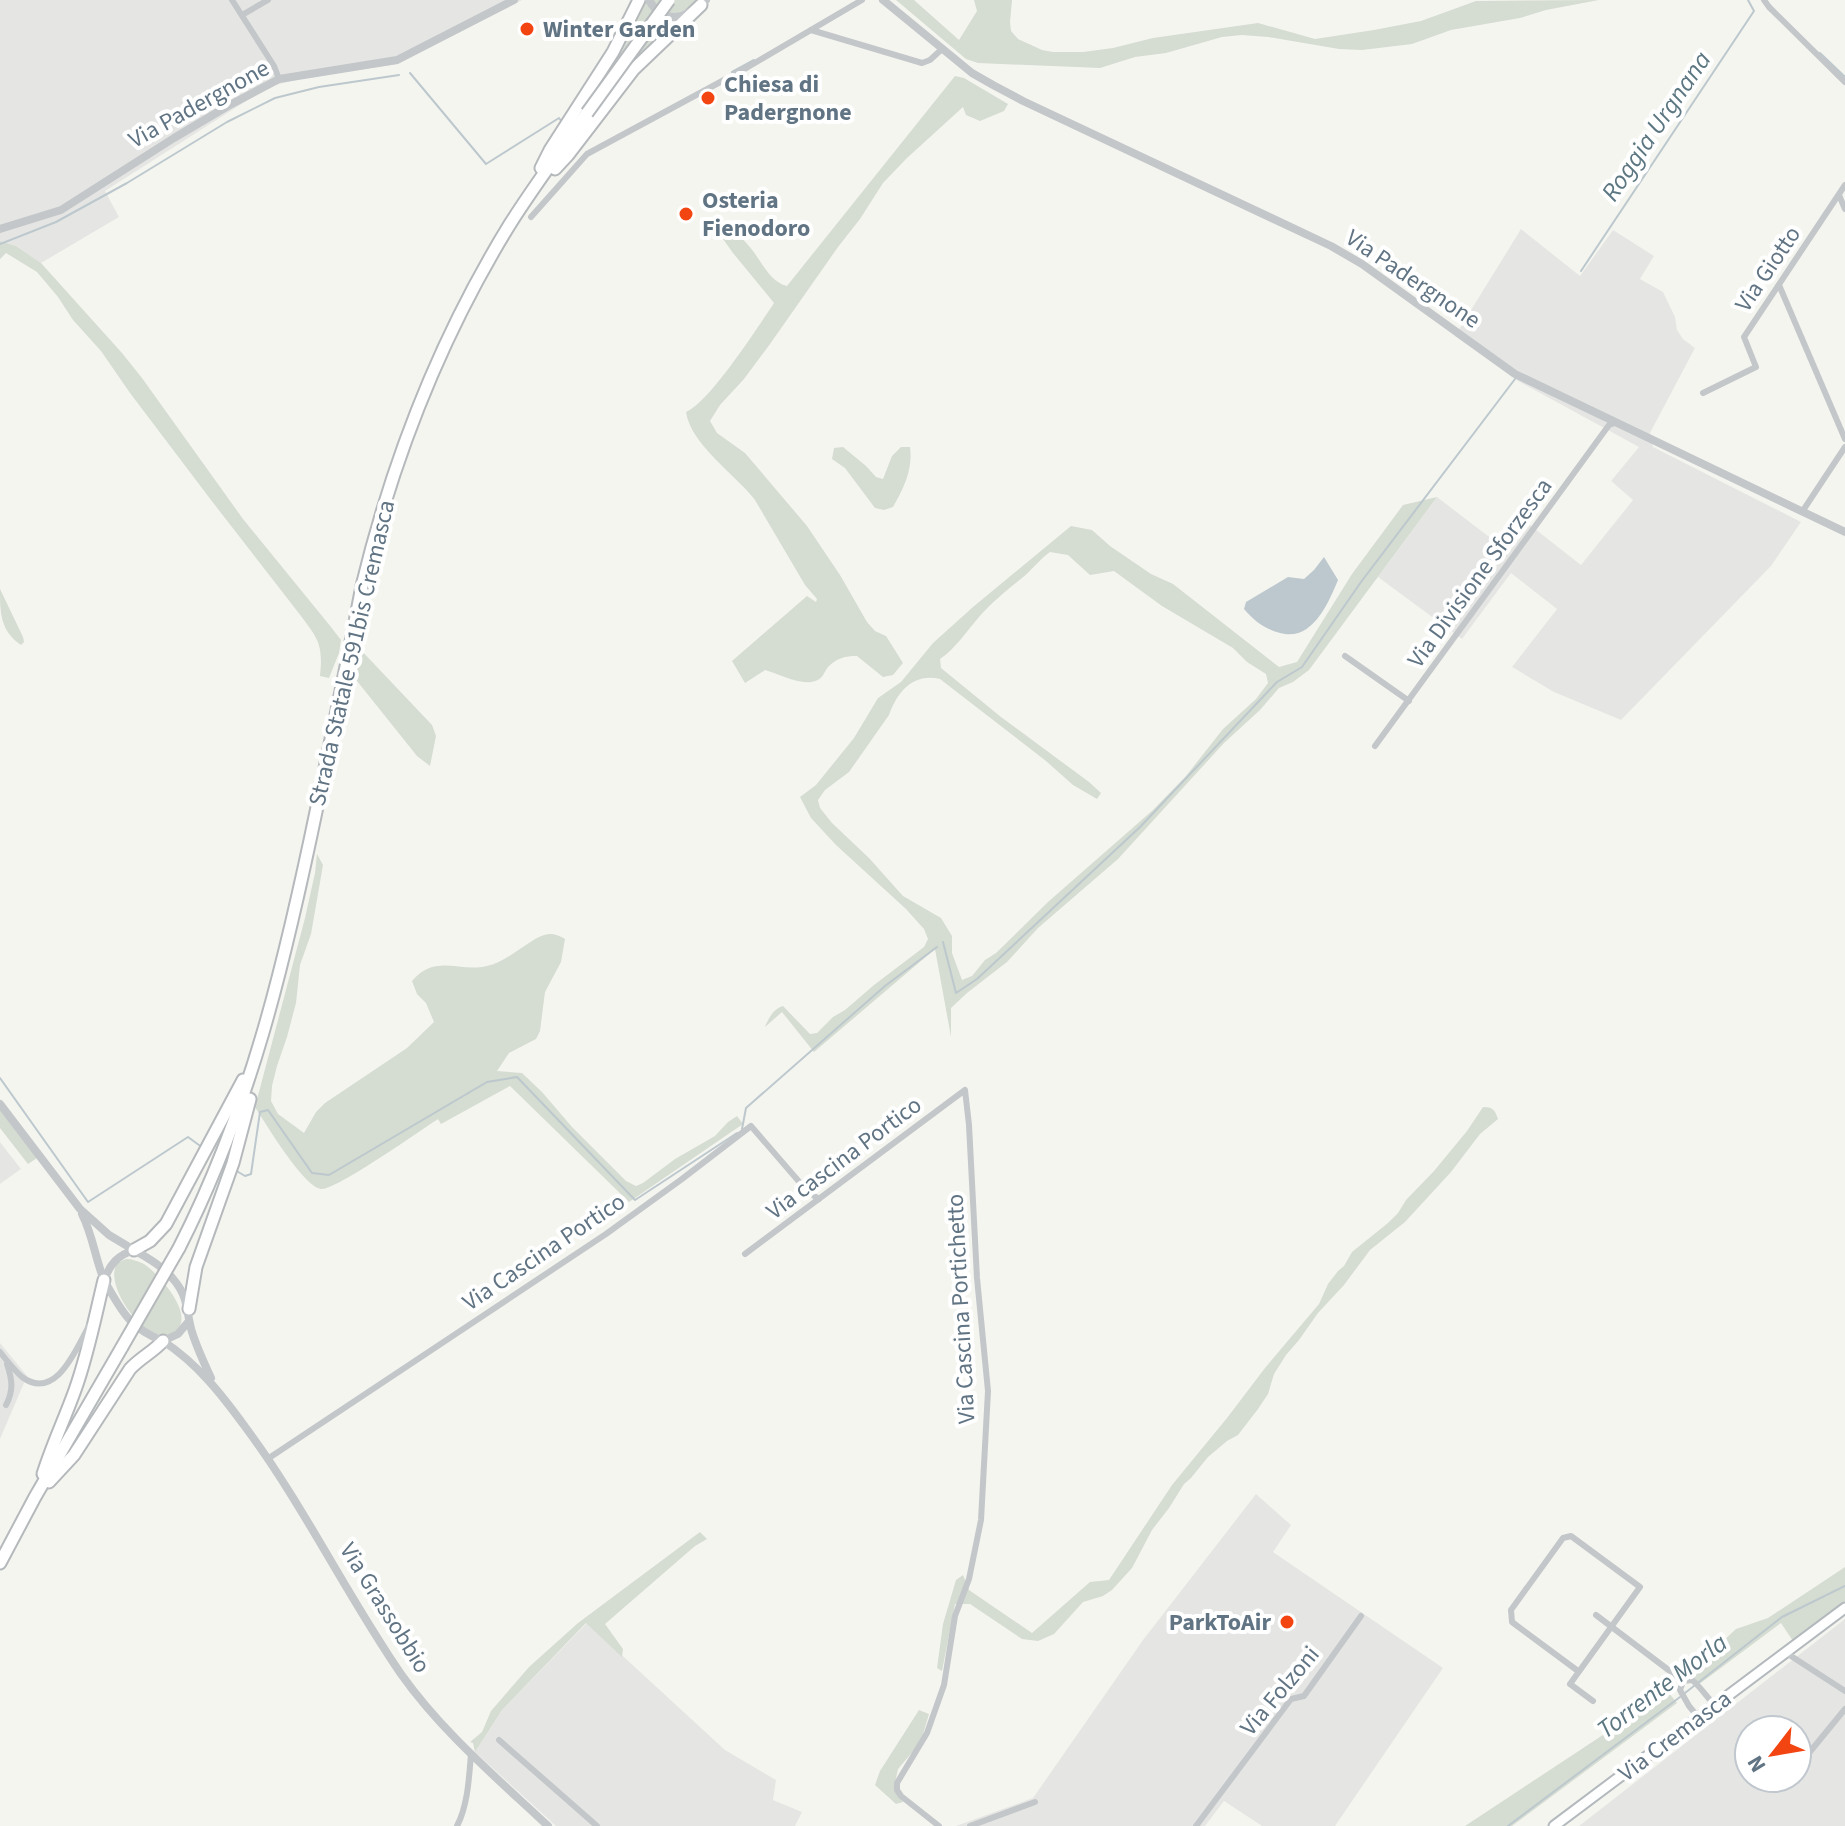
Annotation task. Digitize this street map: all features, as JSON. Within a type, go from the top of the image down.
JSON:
[{"type":"highway","points":[[527,198],[550,150],[613,52],[639,0]]},
{"type":"highway","name":"Strada Statale 591bis Cremasca","points":[[35,1497],[179,1248],[233,1125],[269,1016],[291,932],[362,586],[385,500],[406,436],[444,346],[527,198],[669,0]]},
{"type":"highway","points":[[527,198],[568,155],[634,69],[703,2]]},
{"type":"highway","points":[[134,1250],[150,1241],[166,1224],[258,1051]]},
{"type":"highway","points":[[189,1315],[196,1267],[233,1163],[250,1100],[258,1051]]},
{"type":"highway","points":[[0,1563],[35,1497],[51,1447],[75,1392],[104,1280]]},
{"type":"highway","points":[[35,1497],[74,1455],[130,1369],[163,1341]]},
{"type":"main road","name":"Via Cremasca","points":[[1562,1824],[1845,1608]]},
{"type":"street","points":[[232,0],[279,79]]},
{"type":"street","points":[[242,15],[268,0]]},
{"type":"street","name":"Via Padergnone","points":[[0,229],[61,210],[174,138],[279,79],[397,60],[514,0]]},
{"type":"street","points":[[649,0],[662,14],[674,18],[703,2]]},
{"type":"street","points":[[531,217],[587,154],[748,67],[862,0]]},
{"type":"street","name":"Via Padergnone","points":[[883,0],[972,73],[1023,101],[1331,246],[1362,264],[1515,374],[1845,532]]},
{"type":"street","points":[[1764,0],[1845,82]]},
{"type":"street","points":[[811,30],[922,63],[942,49]]},
{"type":"street","name":"Via Giotto","points":[[1703,393],[1756,367],[1744,337],[1845,185]]},
{"type":"street","points":[[1839,195],[1845,209]]},
{"type":"street","points":[[1779,285],[1845,439]]},
{"type":"street","name":"Via Divisione Sforzesca","points":[[1375,746],[1609,425],[1615,423]]},
{"type":"street","points":[[1802,512],[1845,447]]},
{"type":"street","points":[[1345,656],[1409,701]]},
{"type":"street","name":"Via cascina Portico","points":[[745,1254],[965,1090]]},
{"type":"street","name":"Via Cascina Portichetto","points":[[939,1826],[901,1796],[897,1783],[927,1733],[944,1685],[955,1616],[969,1579],[981,1520],[988,1391],[978,1292],[965,1090]]},
{"type":"street","points":[[0,1104],[80,1209],[109,1235],[156,1263],[174,1279],[183,1294],[200,1356],[217,1388]]},
{"type":"street","name":"Via Cascina Portico","points":[[269,1458],[606,1234],[751,1126],[808,1192],[819,1199]]},
{"type":"street","points":[[80,1209],[91,1232],[104,1280],[134,1326],[163,1341],[196,1366],[217,1388]]},
{"type":"street","points":[[104,1280],[117,1258],[134,1250]]},
{"type":"street","points":[[163,1341],[178,1334],[189,1315]]},
{"type":"street","points":[[2,1355],[23,1378],[36,1383],[49,1382],[63,1372],[95,1316]]},
{"type":"street","points":[[2,1355],[12,1386],[6,1405]]},
{"type":"street","name":"Via Grassobbio","points":[[217,1388],[269,1458],[373,1631],[427,1707],[471,1754],[548,1826]]},
{"type":"street","points":[[1578,1671],[1512,1622],[1511,1610],[1563,1538],[1571,1536],[1640,1587],[1570,1684],[1593,1701]]},
{"type":"street","points":[[1596,1615],[1683,1681],[1692,1680],[1716,1706]]},
{"type":"street","name":"Via Folzoni","points":[[1196,1826],[1291,1699],[1304,1696],[1361,1616]]},
{"type":"street","points":[[1789,1650],[1791,1656],[1845,1691]]},
{"type":"street","points":[[1683,1681],[1680,1690],[1699,1718]]},
{"type":"street","points":[[1813,1748],[1845,1709]]},
{"type":"street","points":[[499,1740],[597,1826]]},
{"type":"street","points":[[457,1826],[462,1816],[471,1754]]},
{"type":"street","points":[[970,1826],[1035,1802]]},
{"type":"shaded area","points":[[0,0],[522,0],[398,64],[304,78],[268,87],[105,191],[119,217],[41,263],[16,246],[0,241]]},
{"type":"shaded area","points":[[641,0],[645,0],[655,13],[562,145]]},
{"type":"shaded area","points":[[652,0],[698,0],[686,9],[671,14],[661,11]]},
{"type":"shaded area","points":[[896,0],[914,0],[959,40],[977,11],[974,0],[1012,0],[1011,31],[1018,39],[1042,50],[1083,52],[1258,23],[1315,39],[1421,21],[1476,1],[1599,0],[1451,30],[1412,44],[1362,50],[1339,49],[1242,35],[1135,57],[1100,68],[978,63],[966,59]]},
{"type":"shaded area","points":[[661,17],[670,23],[679,22],[564,148]]},
{"type":"shaded area","points":[[955,76],[964,78],[1008,104],[1004,111],[980,121],[966,115],[963,107],[883,183],[770,344],[710,421],[717,433],[745,453],[807,526],[867,622],[875,631],[886,636],[903,663],[893,675],[883,677],[857,656],[849,656],[835,661],[815,681],[797,681],[765,670],[745,683],[732,661],[807,596],[816,602],[817,599],[805,585],[755,500],[696,436],[686,412],[696,406],[720,380],[774,303],[713,225],[720,220],[727,221],[770,275],[787,286]]},
{"type":"shaded area","points":[[1521,229],[1580,276],[1613,230],[1654,256],[1640,279],[1663,292],[1675,317],[1677,330],[1695,348],[1650,433],[1653,447],[1801,522],[1771,566],[1621,720],[1554,692],[1512,667],[1557,609],[1511,573],[1462,639],[1378,577],[1437,497],[1509,552],[1530,525],[1581,565],[1633,500],[1611,481],[1639,447],[1518,381],[1455,336]]},
{"type":"shaded area","points":[[0,241],[16,246],[41,263],[122,353],[243,519],[341,640],[329,678],[320,676],[318,643],[301,616],[101,351],[37,272],[6,253],[0,259]]},
{"type":"shaded area","points":[[843,447],[876,477],[883,479],[892,456],[901,447],[910,447],[907,478],[893,507],[884,510],[875,508],[845,468],[832,459],[834,448]]},
{"type":"shaded area","points":[[1437,497],[1309,670],[1279,688],[1118,859],[1038,928],[1007,962],[951,1008],[951,1037],[935,949],[814,1052],[782,1012],[765,1027],[774,1011],[783,1006],[810,1034],[817,1033],[833,1017],[924,947],[928,939],[924,929],[836,845],[811,818],[800,797],[816,785],[854,738],[878,698],[901,682],[933,643],[1071,526],[1092,530],[1151,574],[1173,584],[1279,667],[1297,662],[1352,574],[1403,505]],"holes":[[[1050,552],[1068,555],[1090,575],[1114,571],[1162,606],[1233,648],[1266,674],[1268,683],[1256,699],[1223,729],[1186,776],[1153,810],[1048,902],[972,976],[962,980],[952,953],[952,936],[941,918],[903,896],[832,823],[820,808],[818,800],[825,790],[849,772],[902,691],[914,681],[930,678],[940,679],[1073,785],[1097,799],[1101,793],[1089,782],[941,668],[940,659],[989,606],[1042,558]]]},
{"type":"shaded area","points":[[1324,557],[1338,580],[1324,610],[1310,627],[1291,634],[1280,633],[1260,624],[1244,609],[1246,602],[1288,577],[1304,579]]},
{"type":"shaded area","points":[[0,589],[23,637],[21,645],[5,627]]},
{"type":"shaded area","points":[[358,647],[432,725],[436,736],[430,766],[417,756],[353,676]]},
{"type":"shaded area","points":[[317,854],[323,865],[311,934],[300,965],[296,1003],[277,1066],[271,1101],[278,1114],[304,1133],[325,1103],[407,1048],[434,1022],[412,981],[421,973],[439,966],[477,968],[492,965],[549,934],[565,939],[561,962],[545,992],[540,1031],[536,1039],[509,1053],[497,1071],[522,1073],[626,1181],[636,1186],[715,1136],[737,1116],[743,1124],[629,1202],[510,1086],[441,1124],[438,1119],[343,1180],[321,1189],[313,1185],[285,1153],[255,1107],[305,918]]},
{"type":"shaded area","points":[[1483,1107],[1493,1110],[1498,1119],[1480,1134],[1451,1172],[1405,1222],[1370,1250],[1318,1313],[1274,1374],[1268,1394],[1258,1409],[1238,1435],[1208,1457],[1184,1484],[1152,1530],[1132,1568],[1112,1590],[1083,1602],[1054,1634],[1038,1641],[1022,1639],[970,1604],[955,1604],[942,1671],[937,1668],[943,1624],[956,1580],[963,1575],[969,1590],[1032,1633],[1090,1582],[1109,1580],[1172,1485],[1319,1304],[1328,1284],[1352,1252],[1398,1213],[1467,1131]]},
{"type":"shaded area","points":[[0,1108],[37,1158],[28,1164],[0,1128]]},
{"type":"shaded area","points":[[0,1142],[21,1169],[0,1184]]},
{"type":"shaded area","points":[[126,1259],[140,1262],[151,1269],[180,1308],[182,1319],[171,1334],[161,1335],[150,1331],[139,1323],[122,1299],[114,1275],[117,1264]]},
{"type":"shaded area","points":[[0,1343],[27,1376],[0,1439]]},
{"type":"shaded area","points":[[1256,1494],[1291,1525],[1273,1552],[1443,1668],[1335,1826],[1262,1826],[1224,1801],[1205,1826],[956,1826],[1033,1798],[1143,1640]]},
{"type":"shaded area","points":[[700,1532],[707,1539],[605,1624],[623,1649],[622,1657],[586,1623],[502,1710],[475,1752],[470,1742],[482,1732],[491,1711],[529,1667],[578,1623]]},
{"type":"shaded area","points":[[1845,1567],[1845,1601],[1793,1641],[1781,1623],[1698,1685],[1688,1674],[1736,1629],[1768,1618]]},
{"type":"shaded area","points":[[1845,1619],[1845,1826],[1579,1826]]},
{"type":"shaded area","points":[[587,1623],[725,1750],[776,1780],[773,1800],[802,1812],[795,1826],[556,1826],[475,1752],[502,1710]]},
{"type":"shaded area","points":[[1668,1692],[1677,1703],[1512,1826],[1465,1826]]},
{"type":"shaded area","points":[[919,1710],[929,1714],[914,1750],[898,1769],[894,1787],[903,1802],[896,1804],[875,1785],[880,1771]]},
{"type":"waterway","name":"Roggia Urgnana","points":[[1581,271],[1754,11],[1748,0]]},
{"type":"waterway","points":[[1820,53],[1845,77]]},
{"type":"waterway","points":[[732,72],[754,60]]},
{"type":"waterway","points":[[410,73],[486,164],[559,118],[562,122]]},
{"type":"waterway","points":[[0,244],[56,222],[227,122],[275,98],[319,87],[399,75]]},
{"type":"waterway","points":[[943,942],[956,993],[977,979],[1140,827],[1277,682],[1302,667],[1361,582],[1515,379]]},
{"type":"waterway","points":[[742,1129],[746,1108],[885,986],[937,947]]},
{"type":"waterway","points":[[235,1170],[245,1176],[251,1174],[260,1112],[268,1110],[312,1173],[329,1175],[487,1082],[517,1077],[635,1200],[737,1133]]},
{"type":"waterway","points":[[0,1078],[88,1202],[188,1137],[203,1148]]},
{"type":"waterway","name":"Torrente Morla","points":[[1685,1693],[1782,1617],[1845,1586]]},
{"type":"waterway","name":"Torrente Morla","points":[[1508,1826],[1680,1697]]},
{"type":"place","name":"Winter Garden","points":[[527,29]]},
{"type":"place","name":"Chiesa di Padergnone","points":[[708,98]]},
{"type":"place","name":"Osteria Fienodoro","points":[[686,214]]},
{"type":"place","name":"ParkToAir","points":[[1287,1622]]}]
